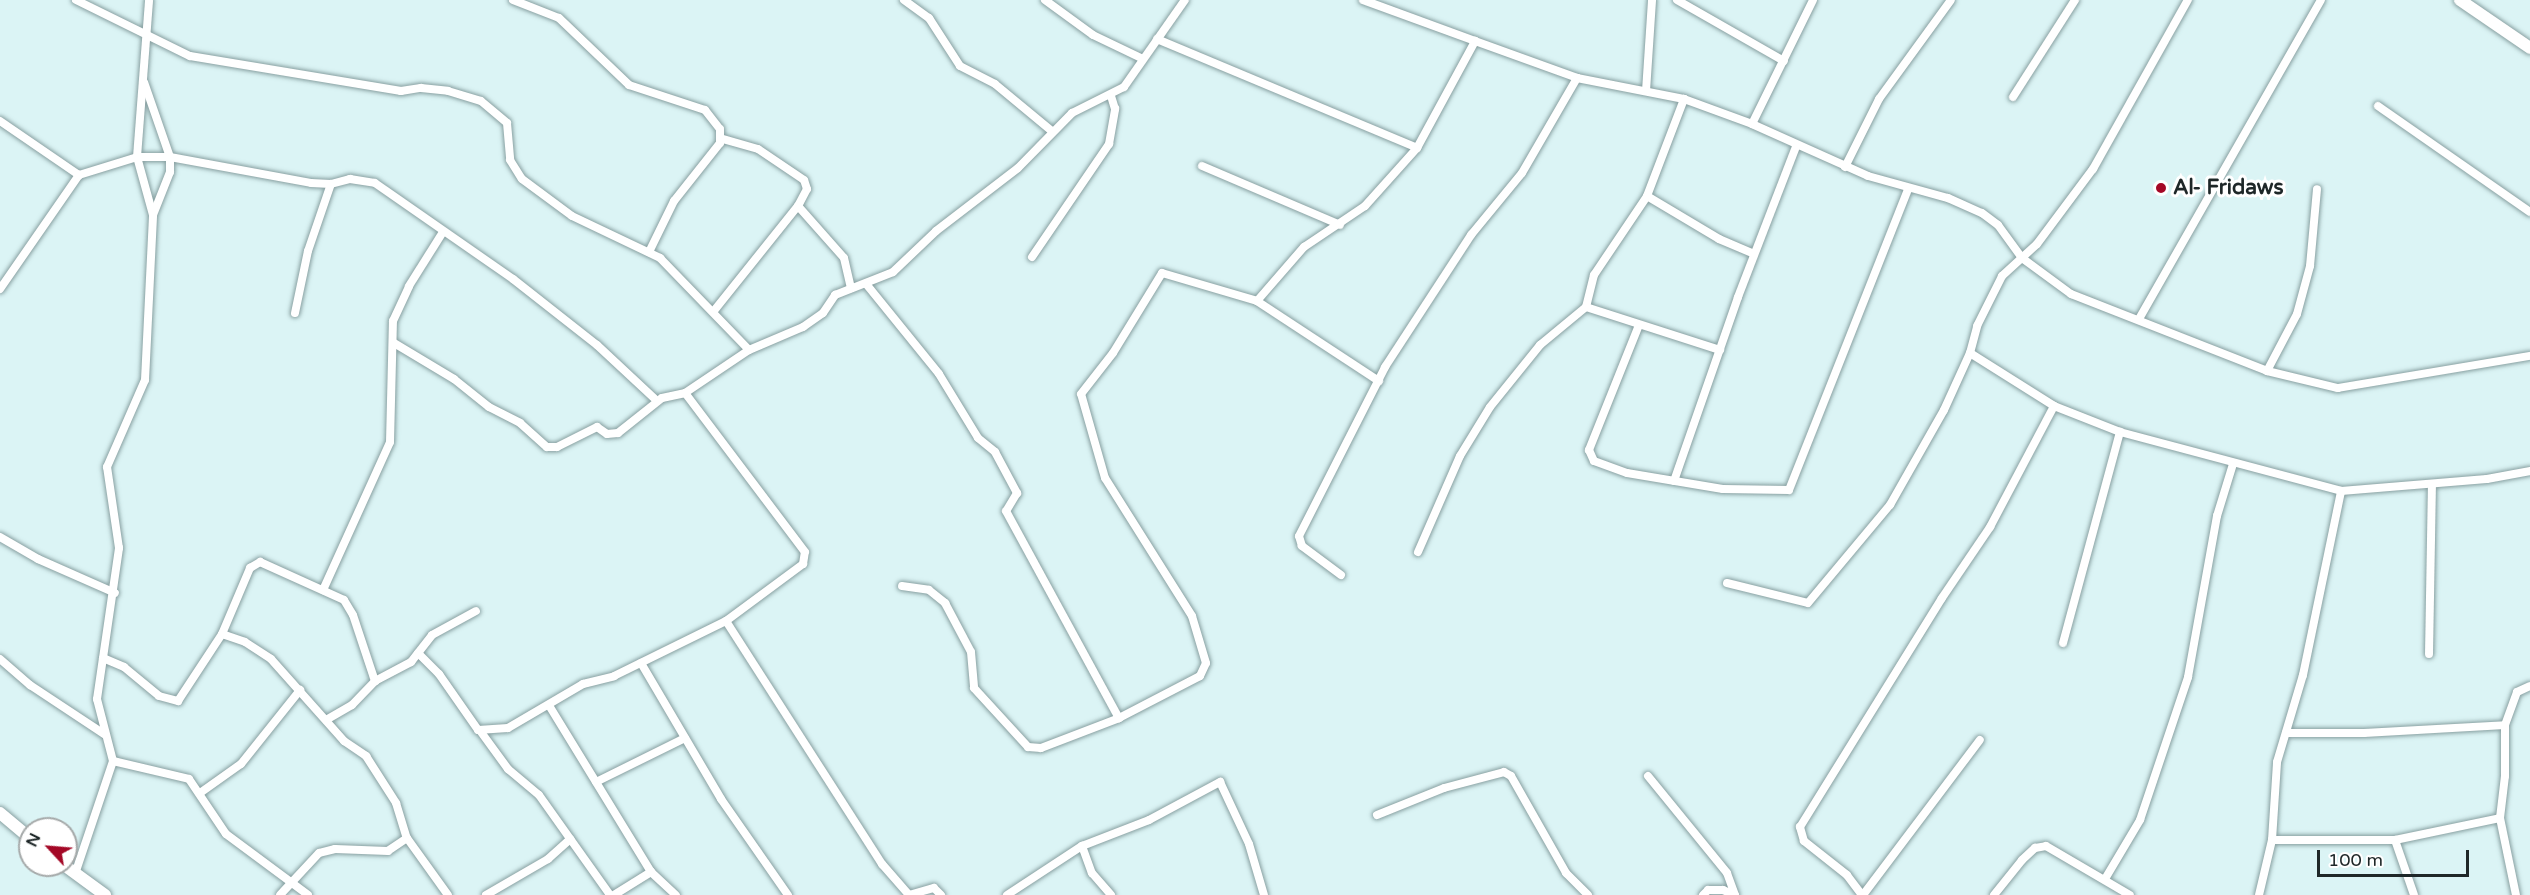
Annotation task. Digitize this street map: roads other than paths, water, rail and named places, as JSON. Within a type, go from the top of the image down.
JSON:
[{"type":"street","points":[[76,0],[190,56],[401,91],[421,88],[448,92],[481,101],[507,123],[510,160],[522,179],[572,216],[649,252],[669,266],[749,350]]},
{"type":"street","points":[[78,865],[113,761],[104,734],[97,699],[115,593],[119,538],[107,467],[145,380],[153,215],[137,157],[144,32],[149,0]]},
{"type":"street","points":[[513,0],[559,18],[629,85],[705,110],[720,129],[722,139],[674,201],[649,252]]},
{"type":"street","points":[[904,0],[929,18],[960,66],[995,84],[1053,132]]},
{"type":"street","points":[[1045,0],[1093,35],[1143,59]]},
{"type":"street","points":[[394,343],[454,379],[489,407],[520,423],[551,449],[597,427],[607,434],[618,433],[657,401],[685,393],[749,350],[803,327],[823,313],[835,296],[851,288],[867,285],[893,272],[936,231],[1018,168],[1083,104],[1112,96],[1124,87],[1185,0]]},
{"type":"street","points":[[1363,0],[1577,78],[1684,99],[1752,124],[1796,147],[1845,167],[1908,189],[1948,198],[1982,213],[1998,225],[2022,258],[2071,294],[2267,371],[2338,388],[2530,356]]},
{"type":"street","points":[[1646,91],[1652,0]]},
{"type":"street","points":[[1677,0],[1784,61]]},
{"type":"street","points":[[1752,124],[1814,0]]},
{"type":"street","points":[[1845,167],[1879,99],[1951,0]]},
{"type":"street","points":[[2013,98],[2075,0]]},
{"type":"street","points":[[1727,583],[1800,603],[1814,599],[1890,505],[1930,437],[1970,353],[1977,326],[1989,298],[2002,276],[2022,258],[2063,213],[2093,169],[2188,0]]},
{"type":"street","points":[[2139,319],[2320,0]]},
{"type":"street","points":[[2460,0],[2530,48]]},
{"type":"street","points":[[1157,39],[1417,148]]},
{"type":"street","points":[[1257,301],[1304,247],[1340,225],[1377,195],[1417,148],[1475,40]]},
{"type":"street","points":[[143,78],[170,157],[170,172],[153,215]]},
{"type":"street","points":[[1341,574],[1302,546],[1299,536],[1378,381],[1471,235],[1527,165],[1577,78]]},
{"type":"street","points":[[1032,257],[1109,144],[1115,109],[1112,96]]},
{"type":"street","points":[[1418,552],[1460,456],[1490,407],[1540,345],[1586,307],[1594,276],[1647,196],[1684,99]]},
{"type":"street","points":[[2378,106],[2530,213]]},
{"type":"street","points":[[0,121],[79,175]]},
{"type":"street","points":[[713,312],[798,206],[807,189],[804,180],[758,149],[722,139]]},
{"type":"street","points":[[1674,481],[1754,254],[1796,147]]},
{"type":"street","points":[[0,289],[79,175],[137,157],[170,157],[331,184],[350,179],[375,183],[481,256],[579,330],[657,401]]},
{"type":"street","points":[[1202,166],[1340,225]]},
{"type":"street","points":[[295,313],[308,251],[331,184]]},
{"type":"street","points":[[1639,324],[1588,450],[1594,461],[1627,473],[1674,481],[1755,492],[1789,490],[1908,189]]},
{"type":"street","points":[[2267,371],[2297,314],[2310,266],[2316,189]]},
{"type":"street","points":[[1647,196],[1719,239],[1754,254]]},
{"type":"street","points":[[798,206],[844,258],[851,288]]},
{"type":"street","points":[[323,590],[390,442],[388,408],[396,315],[443,232]]},
{"type":"street","points":[[902,586],[929,590],[945,603],[971,652],[974,688],[1028,747],[1041,748],[1119,718],[1200,676],[1206,663],[1189,609],[1105,478],[1081,394],[1113,353],[1162,273],[1257,301],[1378,381]]},
{"type":"street","points":[[867,285],[939,374],[978,438],[995,452],[1017,493],[1006,511],[1119,718]]},
{"type":"street","points":[[1586,307],[1720,350]]},
{"type":"street","points":[[1970,353],[2054,406],[2120,432],[2233,464],[2342,491],[2432,484],[2530,471]]},
{"type":"street","points":[[481,732],[515,726],[583,684],[604,680],[726,621],[798,569],[806,560],[805,552],[685,393]]},
{"type":"street","points":[[1980,740],[1863,895],[1847,875],[1804,841],[1800,826],[1942,598],[1990,526],[2054,406]]},
{"type":"street","points":[[2064,643],[2120,432]]},
{"type":"street","points":[[2105,879],[2140,820],[2188,677],[2217,516],[2233,464]]},
{"type":"street","points":[[2429,654],[2432,484]]},
{"type":"street","points":[[2259,895],[2272,840],[2277,762],[2329,563],[2342,491]]},
{"type":"street","points":[[0,537],[38,559],[115,593]]},
{"type":"street","points":[[103,658],[124,667],[159,696],[174,703],[194,682],[222,634],[240,585],[255,564],[268,564],[323,590],[350,607],[375,681]]},
{"type":"street","points":[[326,720],[361,698],[375,681],[411,663],[432,635],[476,611]]},
{"type":"street","points":[[726,621],[882,864],[909,895],[934,888],[941,895]]},
{"type":"street","points":[[222,634],[262,652],[300,690],[348,744],[366,756],[396,803],[406,838],[448,895]]},
{"type":"street","points":[[418,653],[439,674],[508,769],[539,795],[612,895],[651,872]]},
{"type":"street","points":[[0,658],[30,685],[104,734]]},
{"type":"street","points":[[641,663],[743,833],[788,895]]},
{"type":"street","points":[[2516,895],[2500,818],[2505,725],[2517,692],[2530,686]]},
{"type":"street","points":[[200,793],[241,764],[300,690]]},
{"type":"street","points":[[549,707],[651,872],[676,895]]},
{"type":"street","points":[[2286,733],[2364,733],[2505,725]]},
{"type":"street","points":[[596,782],[684,738]]},
{"type":"street","points":[[113,761],[189,778],[225,834],[308,895]]},
{"type":"street","points":[[1377,815],[1444,788],[1504,772],[1511,776],[1566,873],[1588,895]]},
{"type":"street","points":[[1648,776],[1727,873],[1735,895]]},
{"type":"street","points":[[1007,895],[1082,846],[1149,820],[1220,782],[1249,844],[1264,895]]},
{"type":"street","points":[[0,813],[18,828]]},
{"type":"street","points":[[2272,840],[2395,840],[2500,818]]},
{"type":"street","points":[[280,895],[308,862],[326,850],[388,851],[406,838]]},
{"type":"street","points":[[486,895],[548,859],[570,839]]},
{"type":"street","points":[[2395,840],[2414,895]]},
{"type":"street","points":[[1082,846],[1092,873],[1111,895]]},
{"type":"street","points":[[1994,895],[2022,860],[2035,848],[2046,846],[2130,895]]},
{"type":"street","points":[[78,876],[105,895]]},
{"type":"street","points":[[1703,895],[1708,890],[1723,890],[1735,895]]},
{"type":"place","name":"Al- Fridaws","points":[[2161,188]]}]
